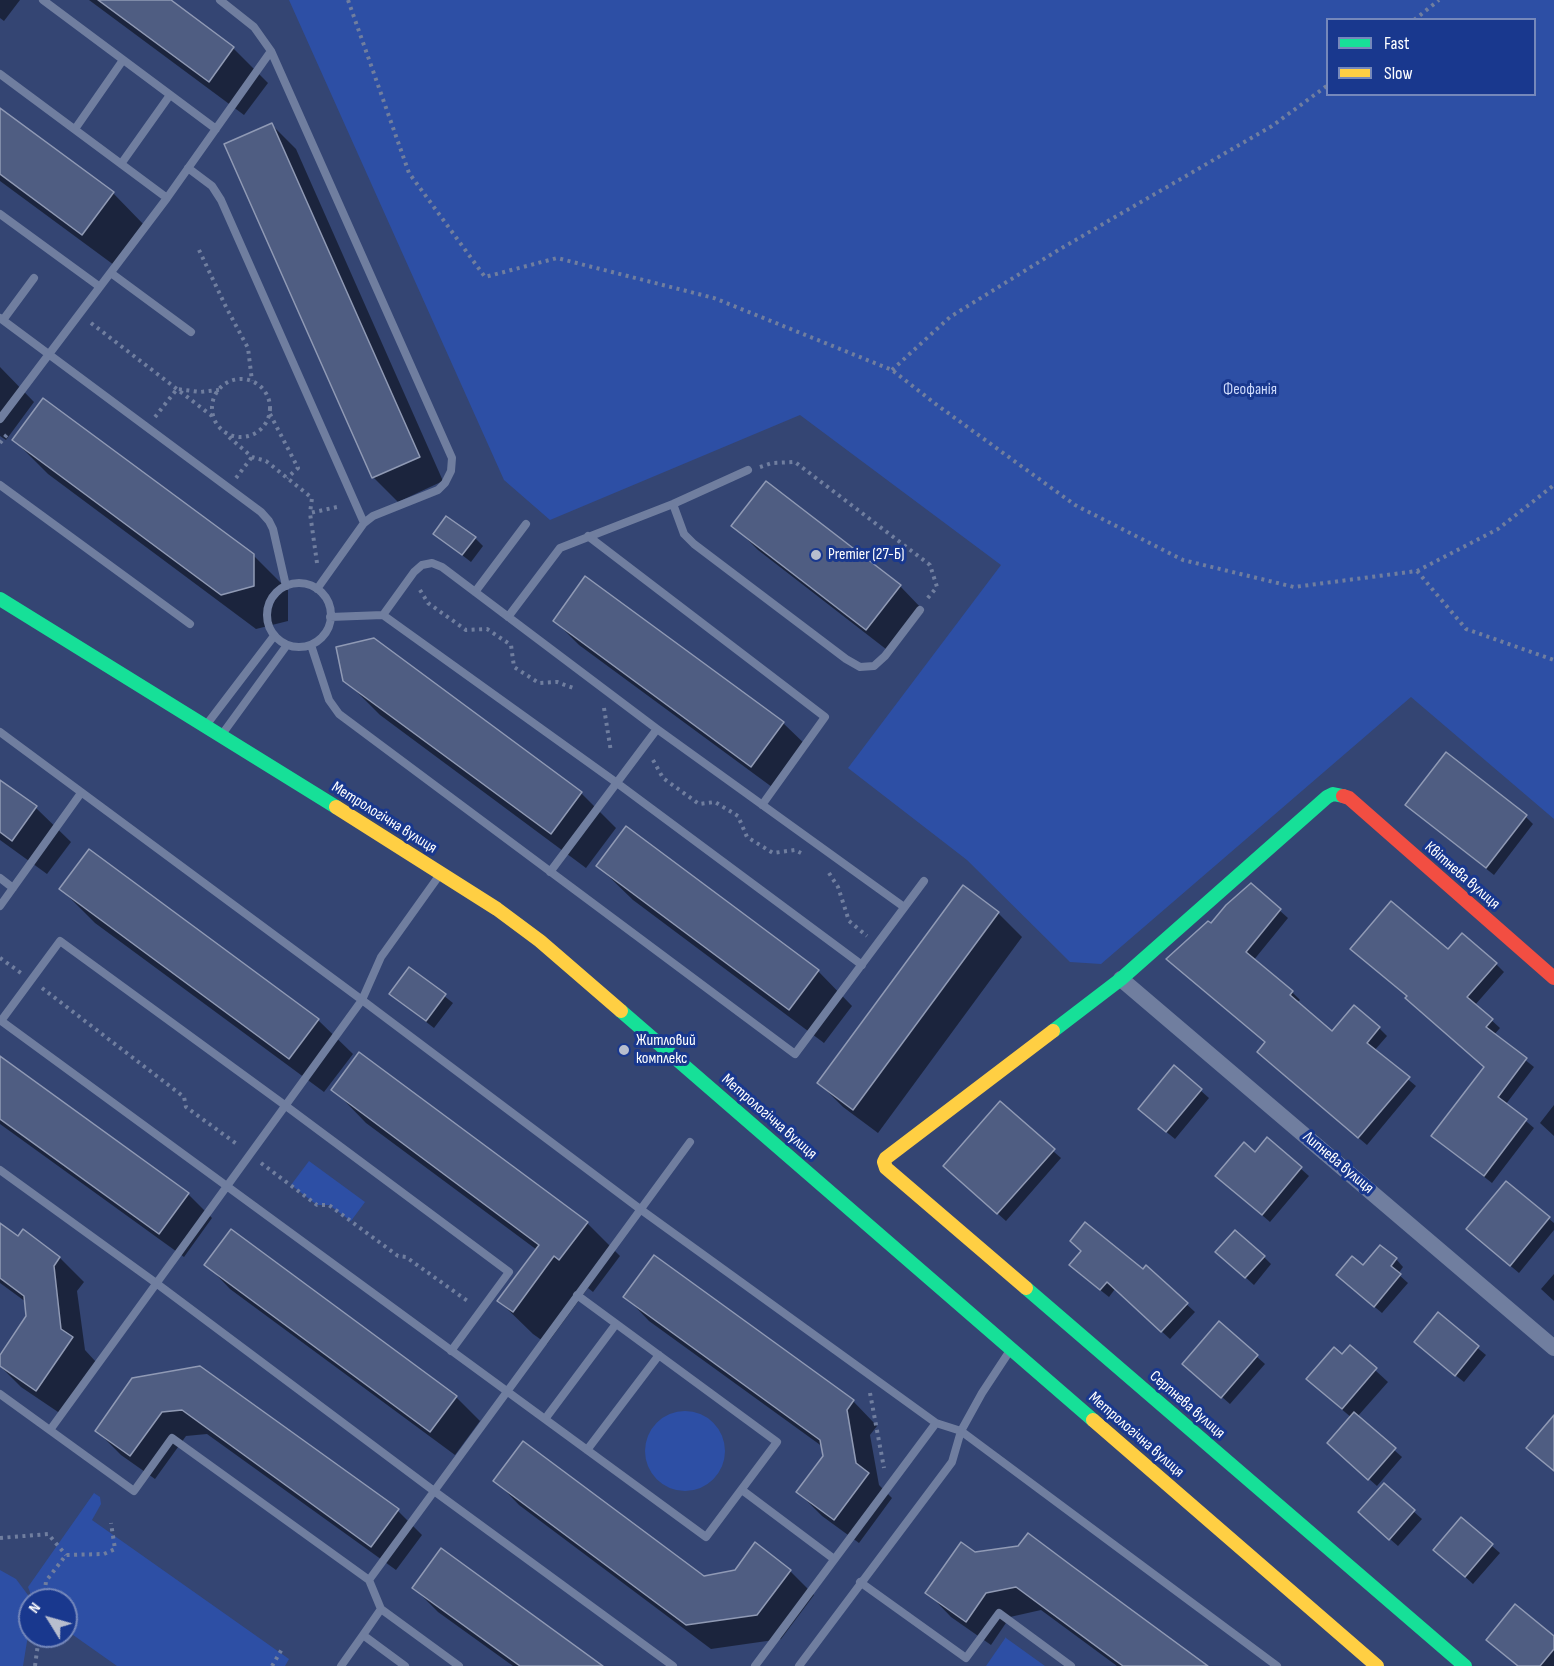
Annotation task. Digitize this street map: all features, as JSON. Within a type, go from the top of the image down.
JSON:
[{"type":"street","name":"Метрологічна вулиця","points":[[0,599],[441,873],[497,909],[540,941],[1377,1666]]},
{"type":"street","name":"Квітнева вулиця","points":[[1121,979],[1333,794],[1349,798],[1554,978]]},
{"type":"street","name":"Серпнева вулиця","points":[[1121,979],[886,1158],[884,1162],[886,1168],[1466,1666]]},
{"type":"street","name":"Липнева вулиця","points":[[1121,979],[1554,1348]]},
{"type":"lane","points":[[43,0],[216,129]]},
{"type":"lane","points":[[220,0],[254,27],[271,51],[452,458],[451,471],[445,483],[438,490],[373,516],[364,523],[317,589]]},
{"type":"lane","points":[[0,419],[167,198],[271,51]]},
{"type":"lane","points":[[75,129],[123,60]]},
{"type":"lane","points":[[0,74],[167,198]]},
{"type":"lane","points":[[121,164],[171,95]]},
{"type":"lane","points":[[188,168],[212,186],[221,200],[364,523]]},
{"type":"lane","points":[[0,214],[100,287]]},
{"type":"lane","points":[[111,273],[191,332]]},
{"type":"lane","points":[[34,278],[2,319],[229,488],[269,521],[286,586]]},
{"type":"lane","points":[[508,617],[560,548],[673,504],[748,470]]},
{"type":"lane","points":[[0,485],[190,624]]},
{"type":"lane","points":[[673,504],[684,534],[694,544],[846,659],[860,667],[874,666],[885,656],[920,609]]},
{"type":"lane","points":[[475,592],[526,524]]},
{"type":"lane","points":[[588,536],[825,717],[762,805]]},
{"type":"lane","points":[[383,615],[414,572],[422,565],[432,563],[442,567],[657,729],[904,907]]},
{"type":"lane","points":[[301,583],[317,589],[327,600],[330,617],[326,632],[320,640],[301,647],[287,645],[274,636],[268,627],[266,617],[272,597],[286,586],[301,583]]},
{"type":"lane","points":[[330,617],[383,615],[616,783],[862,965]]},
{"type":"lane","points":[[206,726],[274,636]]},
{"type":"lane","points":[[221,736],[287,645]]},
{"type":"lane","points":[[311,645],[329,700],[339,714],[795,1054],[924,881]]},
{"type":"lane","points":[[550,872],[657,729]]},
{"type":"lane","points":[[0,732],[640,1209],[936,1423],[961,1431],[1277,1666]]},
{"type":"lane","points":[[0,906],[81,793]]},
{"type":"lane","points":[[50,1430],[362,1000],[381,957],[441,873]]},
{"type":"lane","points":[[0,879],[13,888]]},
{"type":"lane","points":[[451,1351],[509,1272],[60,941],[1,1020],[451,1351],[706,1537],[777,1442],[577,1295]]},
{"type":"lane","points":[[369,1580],[690,1142]]},
{"type":"lane","points":[[0,1170],[673,1666]]},
{"type":"lane","points":[[545,1419],[616,1324]]},
{"type":"lane","points":[[799,1666],[952,1462],[961,1431],[982,1393],[1011,1349]]},
{"type":"lane","points":[[587,1450],[659,1355]]},
{"type":"lane","points":[[0,1394],[134,1491],[172,1438],[369,1580],[381,1609],[459,1666]]},
{"type":"lane","points":[[755,1666],[936,1423]]},
{"type":"lane","points":[[742,1490],[834,1559]]},
{"type":"lane","points":[[860,1582],[966,1658],[999,1613],[1071,1666]]},
{"type":"lane","points":[[341,1666],[381,1609]]},
{"type":"lane","points":[[363,1635],[405,1666]]},
{"type":"path","points":[[348,0],[409,173],[485,277],[557,258],[714,298],[892,370],[1075,505],[1183,560],[1294,587],[1417,571],[1498,529],[1554,485]]},
{"type":"path","points":[[1416,18],[1438,0]]},
{"type":"path","points":[[892,370],[950,317],[1060,249],[1272,126],[1326,86]]},
{"type":"path","points":[[200,250],[248,348],[252,381]]},
{"type":"path","points":[[91,323],[213,416],[222,431],[252,457],[266,461],[312,498],[310,513],[317,564]]},
{"type":"path","points":[[213,416],[214,397],[225,383],[234,380],[252,381],[267,394],[270,414],[260,431],[241,438],[222,431]]},
{"type":"path","points":[[177,389],[200,392],[219,390]]},
{"type":"path","points":[[147,427],[177,389]]},
{"type":"path","points":[[270,414],[298,468],[287,478]]},
{"type":"path","points":[[229,488],[252,457]]},
{"type":"path","points":[[748,470],[772,463],[795,462],[930,565],[937,587],[920,609]]},
{"type":"path","points":[[310,513],[337,507]]},
{"type":"path","points":[[1417,571],[1466,629],[1554,660]]},
{"type":"path","points":[[420,590],[428,603],[466,630],[488,629],[511,645],[514,667],[539,683],[557,682],[581,690]]},
{"type":"path","points":[[597,702],[604,708],[611,752]]},
{"type":"path","points":[[652,758],[663,778],[699,804],[715,802],[738,816],[747,837],[773,853],[795,850],[805,856]]},
{"type":"path","points":[[825,867],[838,887],[849,921],[877,944]]},
{"type":"path","points":[[0,958],[184,1097],[186,1107],[318,1205],[329,1205],[398,1257],[406,1257],[480,1311]]},
{"type":"path","points":[[870,1393],[885,1472]]},
{"type":"path","points":[[66,1555],[104,1554],[115,1549],[111,1523]]},
{"type":"path","points":[[0,1538],[48,1534],[66,1555]]},
{"type":"path","points":[[45,1588],[46,1581],[66,1555]]},
{"type":"path","points":[[35,1666],[37,1648]]},
{"type":"path","points":[[272,1666],[282,1649]]},
{"type":"green space","name":"Феофанія","points":[[289,0],[1554,0],[1554,819],[1411,697],[1101,964],[1070,962],[967,860],[848,768],[1001,565],[800,415],[550,520],[504,480]]},
{"type":"green space","points":[[309,1161],[365,1202],[351,1221],[329,1205],[317,1205],[291,1185]]},
{"type":"green space","points":[[685,1411],[700,1414],[713,1423],[722,1436],[725,1451],[722,1466],[713,1479],[700,1488],[685,1491],[670,1488],[657,1479],[648,1466],[645,1451],[648,1436],[657,1423],[670,1414]]},
{"type":"green space","points":[[94,1493],[100,1497],[101,1504],[92,1520],[289,1659],[285,1666],[117,1666],[78,1638],[78,1588],[28,1587]]},
{"type":"green space","points":[[0,1570],[16,1579],[23,1588],[18,1588],[18,1648],[26,1648],[23,1666],[0,1666]]},
{"type":"green space","points":[[1006,1638],[1045,1666],[986,1666]]},
{"type":"building","points":[[98,0],[171,0],[234,47],[209,82]]},
{"type":"building","points":[[0,108],[114,192],[82,235],[0,174]]},
{"type":"building","points":[[272,123],[420,457],[372,478],[224,144]]},
{"type":"building","points":[[43,398],[254,554],[254,586],[221,595],[12,440]]},
{"type":"building","name":"Premier (27-Б)","points":[[766,481],[901,585],[866,630],[731,526]]},
{"type":"building","points":[[446,516],[476,537],[462,555],[433,534]]},
{"type":"building","points":[[585,576],[784,722],[751,767],[553,621]]},
{"type":"building","points":[[374,638],[582,792],[551,834],[343,681],[336,647]]},
{"type":"building","points":[[1446,752],[1527,815],[1486,868],[1405,805]]},
{"type":"building","points":[[0,780],[37,806],[12,841],[0,832]]},
{"type":"building","points":[[626,826],[819,970],[789,1010],[596,866]]},
{"type":"building","points":[[89,849],[319,1019],[289,1059],[59,889]]},
{"type":"building","points":[[1251,883],[1281,909],[1246,952],[1293,991],[1290,995],[1332,1031],[1354,1005],[1380,1027],[1367,1043],[1410,1077],[1358,1138],[1257,1052],[1265,1042],[1166,959],[1208,921],[1211,923],[1226,905]]},
{"type":"building","points":[[963,885],[999,912],[853,1110],[817,1083]]},
{"type":"building","points":[[1391,901],[1448,949],[1462,933],[1497,963],[1467,997],[1493,1019],[1486,1027],[1527,1058],[1498,1097],[1527,1119],[1484,1176],[1431,1136],[1484,1067],[1405,998],[1407,996],[1350,949]]},
{"type":"building","points":[[409,967],[446,994],[426,1021],[389,994]]},
{"type":"building","points":[[359,1052],[588,1222],[559,1260],[554,1256],[513,1312],[497,1301],[539,1245],[331,1090]]},
{"type":"building","points":[[0,1056],[189,1193],[159,1234],[0,1119]]},
{"type":"building","points":[[1174,1065],[1202,1089],[1166,1132],[1138,1109]]},
{"type":"building","points":[[1000,1101],[1055,1149],[997,1214],[943,1166]]},
{"type":"building","points":[[1267,1137],[1302,1167],[1262,1215],[1215,1176],[1244,1142],[1255,1152]]},
{"type":"building","points":[[1506,1181],[1550,1217],[1510,1266],[1466,1229]]},
{"type":"building","points":[[1085,1222],[1143,1269],[1146,1265],[1188,1303],[1161,1332],[1107,1282],[1100,1290],[1069,1265],[1081,1251],[1070,1241]]},
{"type":"building","points":[[0,1223],[18,1236],[23,1229],[60,1257],[54,1266],[61,1329],[73,1337],[36,1391],[0,1366],[0,1355],[26,1316],[24,1296],[0,1278]]},
{"type":"building","points":[[231,1229],[457,1396],[430,1432],[204,1265]]},
{"type":"building","points":[[1235,1230],[1265,1256],[1245,1278],[1215,1252]]},
{"type":"building","points":[[1380,1245],[1397,1258],[1391,1266],[1401,1274],[1374,1307],[1336,1275],[1352,1256],[1363,1265]]},
{"type":"building","points":[[654,1255],[854,1400],[847,1410],[856,1463],[869,1473],[834,1520],[796,1492],[823,1456],[820,1440],[623,1297]]},
{"type":"building","points":[[1438,1312],[1479,1346],[1455,1376],[1414,1342]]},
{"type":"building","points":[[1219,1321],[1258,1355],[1221,1398],[1182,1364]]},
{"type":"building","points":[[1350,1345],[1377,1368],[1342,1409],[1306,1379],[1334,1347],[1342,1354]]},
{"type":"building","points":[[200,1366],[399,1509],[371,1547],[182,1410],[162,1412],[130,1456],[95,1431],[132,1378]]},
{"type":"building","points":[[1354,1412],[1396,1448],[1368,1480],[1327,1443]]},
{"type":"building","points":[[1554,1415],[1554,1471],[1526,1448]]},
{"type":"building","points":[[523,1441],[704,1576],[735,1570],[755,1542],[791,1570],[757,1615],[686,1625],[493,1481]]},
{"type":"building","points":[[1384,1483],[1415,1510],[1389,1540],[1358,1512]]},
{"type":"building","points":[[1461,1517],[1493,1544],[1465,1577],[1433,1550]]},
{"type":"building","points":[[1028,1533],[1208,1666],[1123,1666],[1016,1587],[986,1593],[966,1622],[925,1593],[961,1542],[975,1552],[1018,1546]]},
{"type":"building","points":[[441,1548],[603,1666],[520,1666],[412,1588]]},
{"type":"building","points":[[1515,1604],[1554,1636],[1554,1649],[1540,1666],[1518,1666],[1486,1640]]},
{"type":"traffic: fast","points":[[0,599],[336,807]]},
{"type":"traffic: fast","points":[[1053,1031],[1121,979],[1327,797],[1333,794],[1343,796]]},
{"type":"traffic: fast","points":[[621,1011],[1093,1420]]},
{"type":"traffic: fast","points":[[1026,1288],[1465,1666]]},
{"type":"traffic: slow","points":[[336,807],[497,909],[540,941],[621,1011]]},
{"type":"traffic: slow","points":[[1026,1288],[886,1168],[884,1162],[886,1158],[1053,1031]]},
{"type":"traffic: slow","points":[[1093,1420],[1377,1666]]},
{"type":"traffic: jam","points":[[1343,796],[1349,798],[1554,978]]},
{"type":"place","name":"Premier (27-Б)","points":[[816,555]]},
{"type":"place","name":"Житловий комплекс","points":[[624,1050]]}]
